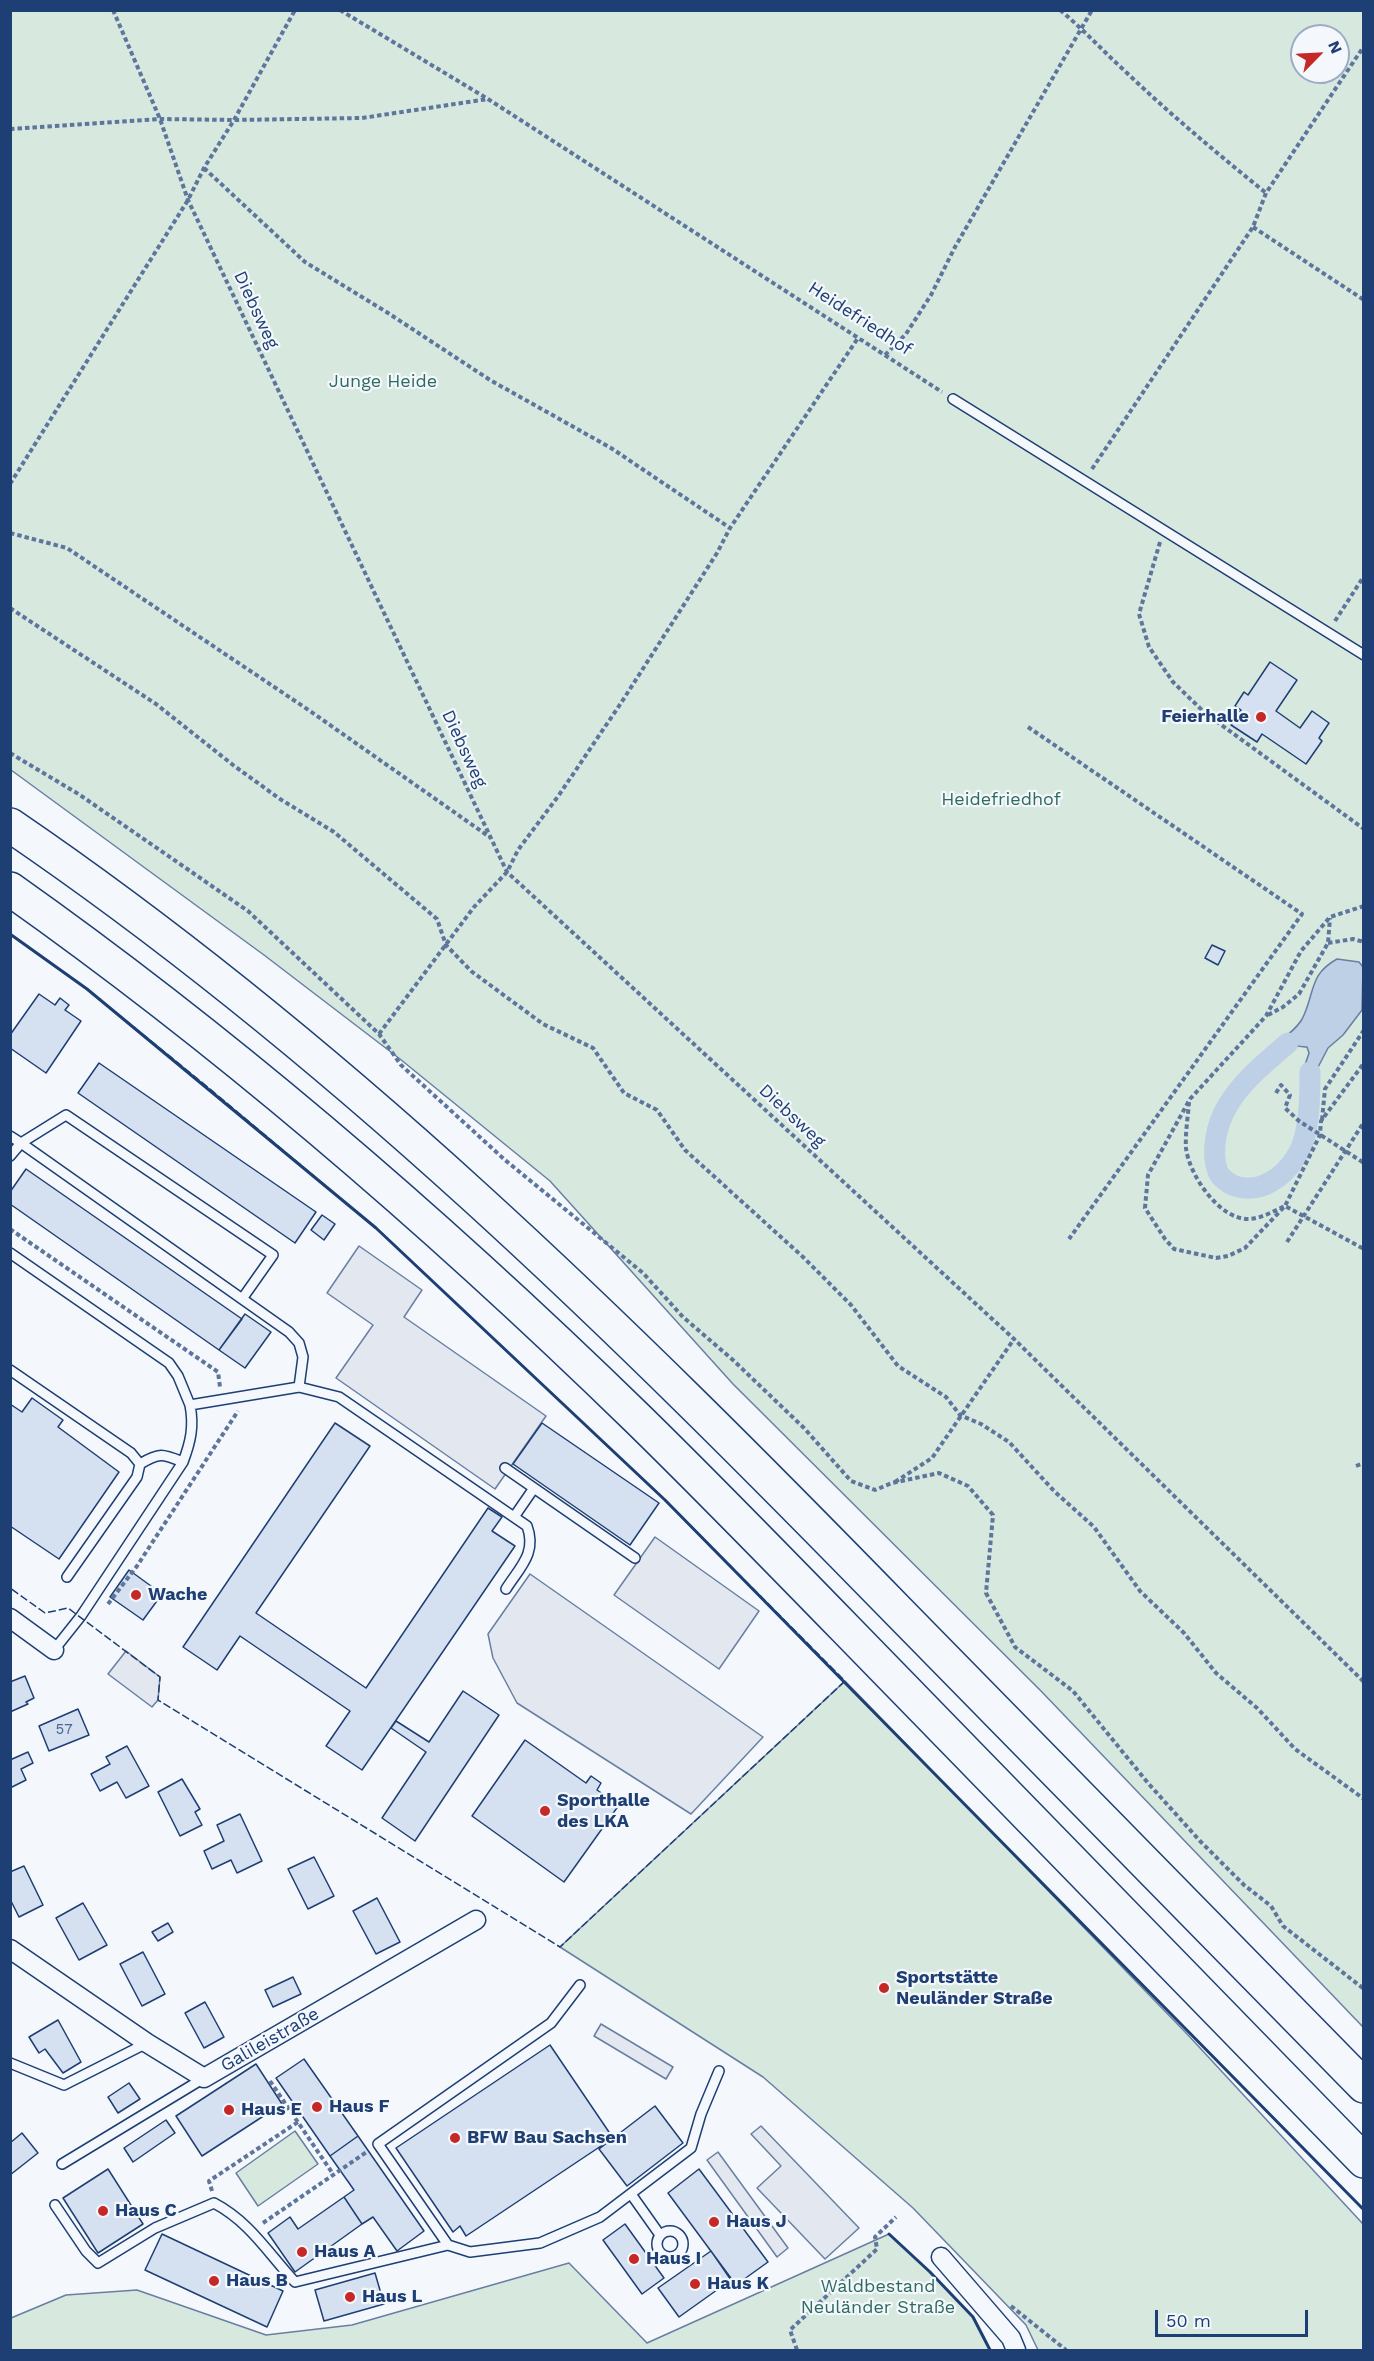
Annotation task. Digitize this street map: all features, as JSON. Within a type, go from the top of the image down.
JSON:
[{"type":"highway","points":[[10,825],[116,901],[295,1041],[459,1182],[521,1239],[772,1481],[1364,2086]]},
{"type":"highway","points":[[10,889],[86,943],[260,1082],[438,1234],[553,1339],[723,1504],[1364,2161]]},
{"type":"street","points":[[10,1618],[54,1650]]},
{"type":"street","name":"Galileistraße","points":[[10,1949],[147,2043],[204,2078],[476,1920]]},
{"type":"street","points":[[941,2257],[1011,2338],[1016,2350]]},
{"type":"lane","points":[[953,399],[1364,655]]},
{"type":"lane","points":[[10,1156],[21,1143],[66,1115],[273,1255],[242,1299]]},
{"type":"lane","points":[[10,1136],[289,1332],[299,1343],[303,1357],[299,1388]]},
{"type":"lane","points":[[10,1253],[169,1363],[178,1376],[190,1405],[193,1420],[192,1439],[183,1462],[81,1616],[54,1650]]},
{"type":"lane","points":[[10,1370],[130,1453],[140,1464]]},
{"type":"lane","points":[[190,1405],[299,1388],[339,1397],[527,1526],[532,1538],[530,1551],[506,1589]]},
{"type":"lane","points":[[68,1577],[137,1477],[140,1464],[153,1456],[163,1454],[183,1462]]},
{"type":"lane","points":[[505,1468],[635,1558]]},
{"type":"lane","points":[[514,1517],[534,1488]]},
{"type":"lane","points":[[448,2246],[378,2144],[551,2023],[580,1985]]},
{"type":"lane","points":[[10,2063],[64,2085],[147,2043]]},
{"type":"lane","points":[[55,2205],[86,2251],[98,2263],[155,2228],[214,2203],[230,2211],[252,2230],[272,2258],[295,2282],[448,2246],[470,2252],[540,2243],[600,2217],[691,2148],[701,2114],[719,2071]]},
{"type":"lane","points":[[62,2164],[204,2078]]},
{"type":"lane","points":[[631,2194],[660,2235]]},
{"type":"path","name":"Diebsweg","points":[[113,10],[159,119],[188,200],[507,872],[1014,1339],[1364,1682]]},
{"type":"path","points":[[10,484],[188,200],[295,10]]},
{"type":"path","name":"Heidefriedhof","points":[[340,10],[488,99],[953,399]]},
{"type":"path","points":[[1060,10],[1081,27],[1126,73],[1266,193]]},
{"type":"path","points":[[885,355],[906,334],[931,295],[955,247],[1092,10]]},
{"type":"path","points":[[1084,481],[1252,227],[1266,193],[1364,46]]},
{"type":"path","points":[[10,129],[159,119],[362,118],[488,99]]},
{"type":"path","points":[[204,168],[305,262],[490,380],[611,448],[730,528]]},
{"type":"path","points":[[1252,227],[1364,300]]},
{"type":"path","points":[[379,1034],[474,907],[507,872],[518,850],[559,795],[621,702],[717,553],[730,528],[858,338]]},
{"type":"path","points":[[1163,530],[1139,614],[1149,647],[1173,682],[1205,713],[1364,830]]},
{"type":"path","points":[[10,533],[67,549],[87,561],[301,705],[492,838]]},
{"type":"path","points":[[1328,632],[1364,576]]},
{"type":"path","points":[[10,608],[156,704],[280,799],[334,832],[437,919],[446,945],[471,971],[543,1024],[593,1048],[624,1093],[657,1110],[685,1149],[803,1257],[851,1305],[898,1366],[946,1397],[960,1415],[981,1424],[1009,1442],[1055,1492],[1094,1527],[1140,1591],[1184,1633],[1216,1673],[1257,1708],[1294,1749],[1364,1799]]},
{"type":"path","points":[[1028,727],[1302,914],[1069,1239]]},
{"type":"path","points":[[10,753],[80,795],[248,911],[379,1034],[402,1065],[505,1160],[643,1273],[683,1317],[733,1360],[804,1428],[851,1481],[874,1490],[892,1483],[939,1473],[968,1486],[993,1515],[986,1593],[1015,1647],[1073,1691],[1148,1783],[1200,1841],[1244,1885],[1271,1906],[1283,1926],[1364,1989]]},
{"type":"path","points":[[1364,906],[1330,917],[1301,951],[1266,1016],[1190,1099],[1148,1175],[1145,1208],[1165,1239],[1174,1248],[1216,1258],[1228,1256],[1245,1248],[1285,1206],[1320,1135],[1325,1089],[1364,1030]]},
{"type":"path","points":[[1266,1016],[1283,1007],[1299,994],[1328,943],[1330,917]]},
{"type":"path","points":[[1328,943],[1353,939],[1364,942]]},
{"type":"path","points":[[1322,1121],[1364,1063]]},
{"type":"path","points":[[1276,1093],[1281,1085],[1290,1095],[1285,1108],[1299,1122],[1364,1163]]},
{"type":"path","points":[[1190,1099],[1186,1149],[1197,1180],[1227,1213],[1250,1219],[1285,1206],[1364,1249]]},
{"type":"path","points":[[1287,1242],[1364,1122]]},
{"type":"path","points":[[10,1229],[218,1372],[221,1400]]},
{"type":"path","points":[[892,1483],[932,1458],[1014,1339]]},
{"type":"path","points":[[81,1616],[103,1611],[119,1591],[248,1396]]},
{"type":"path","points":[[1356,1466],[1364,1463]]},
{"type":"path","points":[[270,2081],[334,2175]]},
{"type":"path","points":[[214,2203],[209,2181],[298,2122]]},
{"type":"path","points":[[252,2230],[378,2144]]},
{"type":"path","points":[[797,2350],[790,2330],[878,2249],[875,2237],[896,2217]]},
{"type":"green space","name":"Junge Heide","points":[[11,11],[1363,11],[1363,2027],[1041,1691],[733,1384],[550,1181],[400,1059],[264,955],[11,770]]},
{"type":"green space","name":"Sportstätte Neuländer Straße","points":[[845,1681],[1188,2035],[1363,2224],[1363,2350],[1038,2350],[1026,2325],[913,2208],[763,2077],[560,1947]]},
{"type":"green space","points":[[295,2131],[318,2164],[258,2206],[236,2173]]},
{"type":"green space","name":"Waldbestand Neuländer Straße","points":[[889,2234],[973,2317],[990,2350],[11,2350],[11,2318],[66,2295],[137,2290],[266,2335],[352,2325],[569,2263],[647,2343]]},
{"type":"shaded area","points":[[359,1246],[422,1290],[404,1317],[546,1416],[495,1489],[336,1378],[373,1325],[327,1293]]},
{"type":"shaded area","points":[[655,1537],[759,1611],[719,1669],[614,1595]]},
{"type":"shaded area","points":[[530,1574],[763,1737],[691,1814],[517,1703],[493,1658],[488,1634]]},
{"type":"shaded area","points":[[126,1651],[160,1677],[158,1700],[152,1707],[108,1674]]},
{"type":"shaded area","points":[[601,2024],[673,2067],[666,2079],[594,2036]]},
{"type":"shaded area","points":[[761,2126],[859,2228],[825,2259],[757,2188],[781,2166],[751,2134]]},
{"type":"shaded area","points":[[718,2152],[788,2248],[777,2257],[707,2160]]},
{"type":"water","points":[[1337,959],[1359,962],[1363,967],[1362,1010],[1343,1035],[1328,1048],[1315,1073],[1304,1068],[1309,1053],[1307,1047],[1292,1044],[1285,1037],[1303,1018],[1314,983],[1322,971]]},
{"type":"building","name":"Feierhalle","points":[[1270,662],[1297,680],[1276,711],[1300,728],[1312,711],[1329,723],[1319,738],[1322,741],[1306,764],[1262,734],[1257,742],[1231,725],[1241,710],[1235,706],[1244,692],[1248,695]]},
{"type":"building","points":[[1212,945],[1225,951],[1218,965],[1205,958]]},
{"type":"building","points":[[39,994],[55,1005],[60,998],[69,1005],[65,1010],[81,1021],[46,1073],[10,1048],[10,1035]]},
{"type":"building","points":[[99,1063],[316,1212],[295,1243],[78,1093]]},
{"type":"building","points":[[26,1169],[242,1319],[219,1350],[10,1204],[10,1192]]},
{"type":"building","points":[[322,1215],[335,1224],[324,1240],[311,1230]]},
{"type":"building","points":[[245,1314],[271,1332],[245,1368],[219,1350]]},
{"type":"building","points":[[32,1398],[63,1420],[58,1427],[119,1472],[59,1559],[10,1526],[10,1404],[22,1412]]},
{"type":"building","points":[[335,1423],[370,1446],[256,1613],[366,1688],[488,1508],[502,1517],[492,1531],[515,1546],[362,1770],[326,1746],[350,1711],[240,1636],[217,1670],[183,1647]]},
{"type":"building","points":[[542,1423],[659,1503],[630,1545],[513,1464]]},
{"type":"building","name":"Wache","points":[[129,1570],[162,1594],[143,1620],[110,1597]]},
{"type":"building","points":[[25,1676],[34,1698],[26,1702],[28,1704],[10,1712],[10,1682]]},
{"type":"building","points":[[463,1691],[499,1715],[415,1841],[382,1818],[426,1752],[391,1728],[396,1721],[429,1742]]},
{"type":"building","points":[[78,1709],[89,1735],[49,1751],[39,1726]]},
{"type":"building","name":"Sporthalle des LKA","points":[[525,1740],[586,1783],[591,1776],[601,1783],[597,1790],[619,1805],[564,1882],[472,1816]]},
{"type":"building","points":[[127,1746],[149,1786],[126,1798],[117,1782],[100,1791],[91,1774],[110,1764],[106,1757]]},
{"type":"building","points":[[28,1752],[33,1763],[21,1769],[26,1780],[10,1788],[10,1760]]},
{"type":"building","points":[[182,1779],[200,1809],[195,1812],[202,1825],[180,1836],[158,1792]]},
{"type":"building","points":[[240,1814],[262,1861],[237,1873],[231,1860],[212,1869],[204,1851],[224,1841],[217,1825]]},
{"type":"building","points":[[314,1857],[334,1896],[308,1909],[288,1869]]},
{"type":"building","points":[[24,1866],[43,1905],[19,1917],[10,1899],[10,1872]]},
{"type":"building","points":[[377,1898],[400,1942],[376,1954],[353,1911]]},
{"type":"building","points":[[83,1903],[107,1945],[79,1960],[56,1918]]},
{"type":"building","points":[[168,1923],[173,1932],[158,1941],[152,1932]]},
{"type":"building","points":[[143,1952],[165,1994],[142,2006],[120,1964]]},
{"type":"building","points":[[293,1977],[301,1994],[273,2007],[265,1990]]},
{"type":"building","points":[[205,2002],[224,2037],[204,2048],[185,2013]]},
{"type":"building","points":[[58,2020],[81,2062],[63,2073],[45,2049],[39,2053],[29,2037]]},
{"type":"building","points":[[550,2045],[613,2138],[466,2236],[460,2226],[453,2232],[396,2148]]},
{"type":"building","name":"Haus F","points":[[304,2059],[358,2136],[330,2156],[276,2078]]},
{"type":"building","name":"Haus E","points":[[256,2064],[282,2104],[202,2156],[176,2116]]},
{"type":"building","points":[[129,2083],[140,2099],[118,2113],[108,2097]]},
{"type":"building","points":[[655,2106],[683,2143],[627,2186],[599,2149]]},
{"type":"building","points":[[166,2120],[175,2133],[133,2162],[124,2148]]},
{"type":"building","points":[[22,2133],[38,2153],[10,2175],[10,2143]]},
{"type":"building","points":[[358,2136],[424,2231],[397,2251],[373,2217],[362,2224],[344,2197],[354,2190],[330,2156]]},
{"type":"building","name":"Haus C","points":[[108,2169],[143,2224],[98,2253],[63,2198]]},
{"type":"building","name":"Haus J","points":[[699,2169],[768,2262],[736,2285],[668,2193]]},
{"type":"building","name":"Haus A","points":[[344,2197],[362,2224],[295,2272],[268,2233],[290,2217],[298,2229]]},
{"type":"building","name":"Haus I","points":[[625,2224],[664,2278],[642,2294],[603,2240]]},
{"type":"building","name":"Haus B","points":[[162,2234],[283,2291],[267,2327],[145,2270]]},
{"type":"building","name":"Haus K","points":[[711,2251],[731,2280],[679,2317],[658,2288]]},
{"type":"building","name":"Haus L","points":[[375,2273],[384,2304],[324,2321],[315,2290]]},
{"type":"waterway","points":[[1288,1043],[1248,1079],[1224,1112],[1216,1137],[1215,1155],[1218,1172],[1225,1181],[1244,1188],[1262,1186],[1278,1178],[1291,1165],[1301,1149],[1307,1128],[1310,1072]]},
{"type":"fence","points":[[10,934],[87,989],[376,1228],[665,1500],[845,1681],[560,1947],[158,1700],[160,1677],[68,1608],[45,1613],[10,1588]]},
{"type":"wall","points":[[10,934],[87,989],[376,1228],[665,1500],[1364,2210]]},
{"type":"wall","points":[[889,2234],[973,2317],[990,2350]]},
{"type":"place","name":"Feierhalle","points":[[1261,717]]},
{"type":"place","name":"Wache","points":[[136,1595]]},
{"type":"place","name":"Sporthalle des LKA","points":[[545,1811]]},
{"type":"place","name":"Sportstätte Neuländer Straße","points":[[884,1988]]},
{"type":"place","name":"Haus F","points":[[317,2107]]},
{"type":"place","name":"Haus E","points":[[229,2110]]},
{"type":"place","name":"BFW Bau Sachsen","points":[[455,2138]]},
{"type":"place","name":"Haus C","points":[[103,2211]]},
{"type":"place","name":"Haus J","points":[[714,2222]]},
{"type":"place","name":"Haus A","points":[[302,2252]]},
{"type":"place","name":"Haus I","points":[[634,2259]]},
{"type":"place","name":"Haus B","points":[[214,2281]]},
{"type":"place","name":"Haus K","points":[[695,2284]]},
{"type":"place","name":"Haus L","points":[[350,2297]]}]
